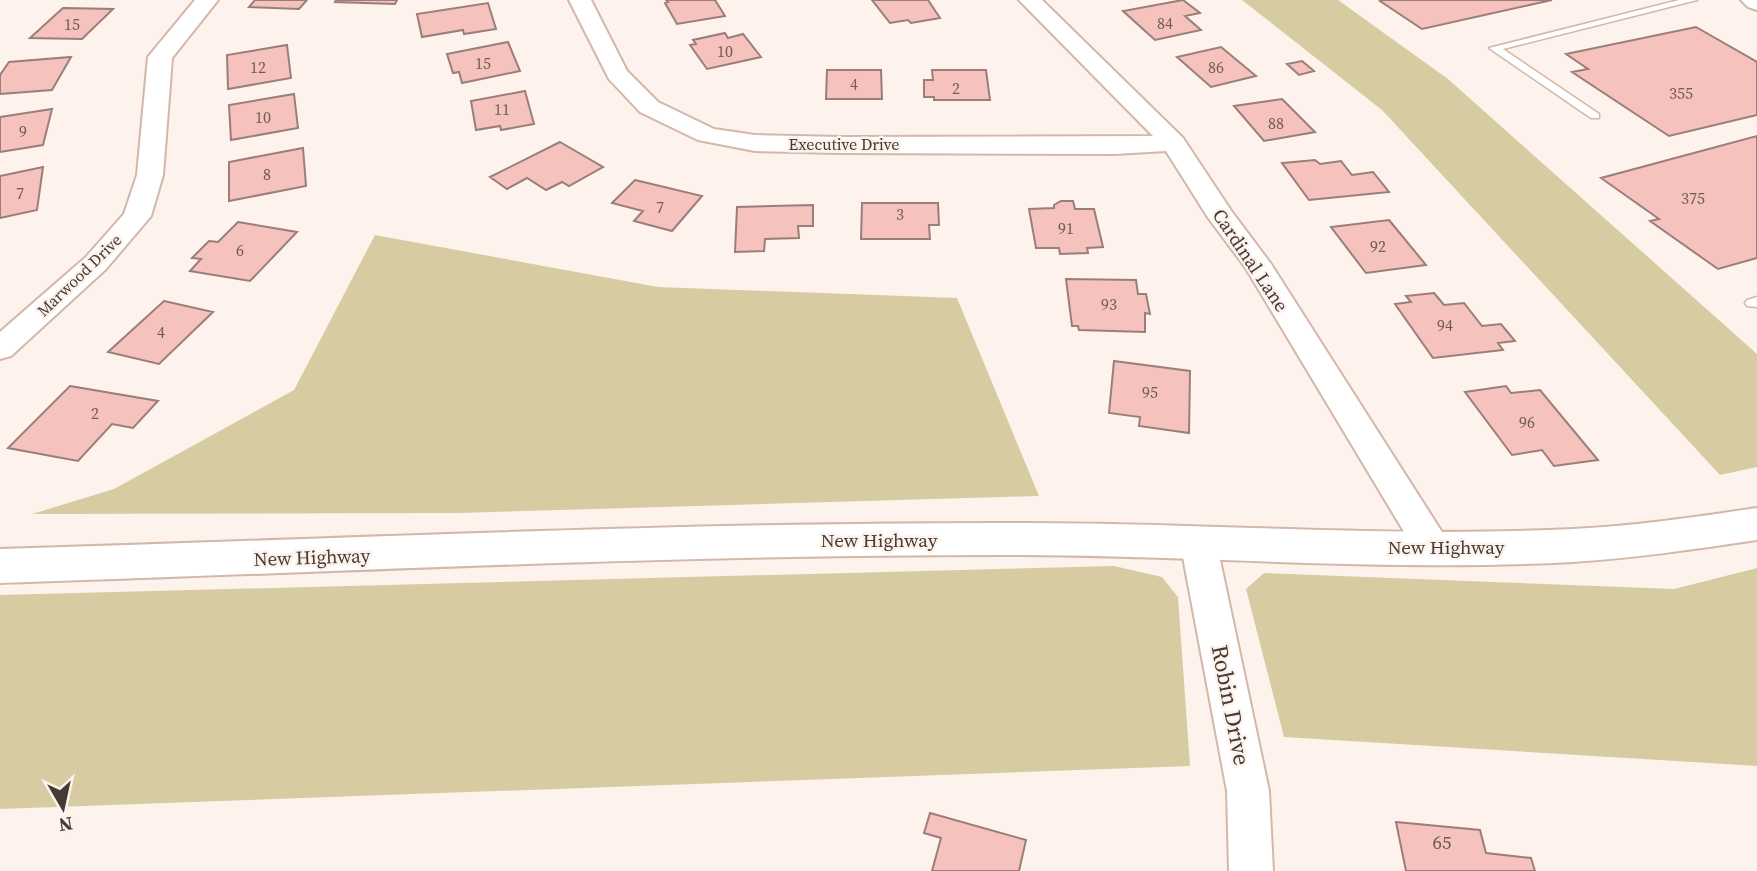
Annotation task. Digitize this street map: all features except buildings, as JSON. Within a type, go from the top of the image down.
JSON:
[{"type":"street","name":"Marwood Drive","points":[[0,349],[96,263],[137,216],[150,175],[160,57],[207,0]]},
{"type":"street","name":"Executive Drive","points":[[580,0],[617,74],[649,107],[708,135],[755,143],[841,145],[1115,146],[1174,143]]},
{"type":"street","name":"Cardinal Lane","points":[[1030,0],[1174,143],[1221,216],[1257,264],[1434,550]]},
{"type":"street","name":"New Highway","points":[[0,566],[811,541],[1198,541],[1434,550],[1611,542],[1757,524]]},
{"type":"street","name":"Robin Drive","points":[[1198,541],[1248,791],[1251,871]]},
{"type":"lane","points":[[1595,116],[1494,48],[1692,0]]},
{"type":"shaded area","points":[[1242,0],[1338,0],[1448,79],[1757,354],[1757,467],[1720,475],[1382,110]]},
{"type":"shaded area","points":[[375,235],[658,287],[957,298],[1039,496],[458,513],[32,514],[114,489],[294,390]]},
{"type":"shaded area","points":[[1114,566],[1162,577],[1178,597],[1190,766],[0,809],[0,595]]},
{"type":"shaded area","points":[[1757,568],[1757,766],[1284,737],[1246,589],[1264,573],[1674,589]]}]
